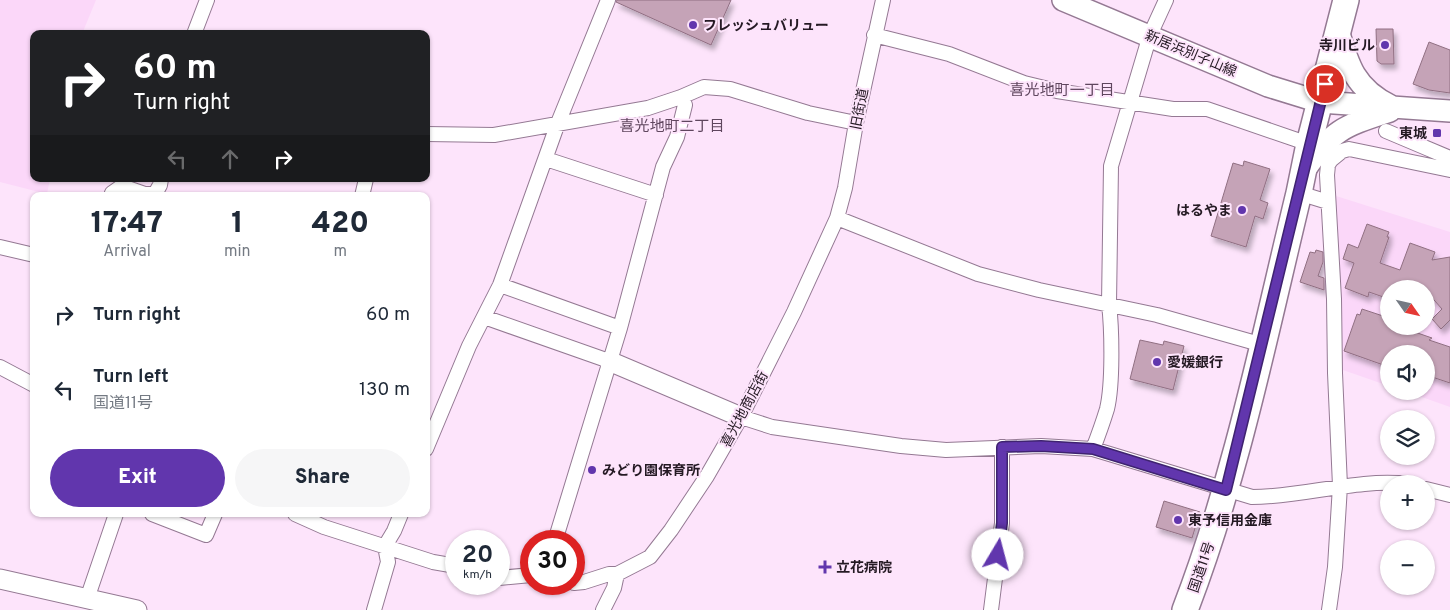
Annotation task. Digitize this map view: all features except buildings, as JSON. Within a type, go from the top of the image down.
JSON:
[{"type":"highway","name":"国道11号","points":[[1185,610],[1200,571],[1226,490],[1263,345],[1309,144],[1346,0]]},
{"type":"main road","name":"新居浜別子山線","points":[[1063,0],[1268,86],[1320,102],[1450,111]]},
{"type":"main road","points":[[1338,30],[1346,60],[1358,80],[1380,100],[1397,108]]},
{"type":"main road","points":[[1301,184],[1315,156],[1337,132],[1350,124],[1397,108]]},
{"type":"street","points":[[195,30],[206,0]]},
{"type":"street","points":[[430,439],[468,346],[500,285],[558,123],[608,0]]},
{"type":"street","name":"旧街道","points":[[837,218],[845,188],[856,123],[883,0]]},
{"type":"street","points":[[1093,449],[1107,407],[1110,373],[1111,166],[1150,35],[1166,0]]},
{"type":"street","points":[[874,35],[949,54],[1024,83],[1057,91],[1173,108],[1207,109],[1309,144]]},
{"type":"street","points":[[430,134],[494,135],[648,108],[704,87],[730,89],[808,113],[856,123]]},
{"type":"street","points":[[558,530],[604,384],[663,167],[677,137],[685,105],[681,97]]},
{"type":"street","points":[[1386,131],[1450,158]]},
{"type":"street","points":[[1329,610],[1340,514],[1340,486],[1328,165],[1342,151],[1349,149],[1450,170]]},
{"type":"street","points":[[546,159],[656,195]]},
{"type":"street","points":[[1301,184],[1328,202]]},
{"type":"street","points":[[113,192],[122,186],[139,192]]},
{"type":"street","points":[[837,218],[978,274],[1039,290],[1157,315],[1263,345]]},
{"type":"street","name":"喜光地商店街","points":[[585,580],[609,574],[617,574],[650,557],[671,530],[707,476],[741,417],[790,319],[837,218]]},
{"type":"street","points":[[0,247],[30,254]]},
{"type":"street","points":[[500,285],[620,328]]},
{"type":"street","points":[[484,317],[609,361],[741,417],[772,427],[901,446],[946,450],[1041,446],[1093,449],[1252,497],[1268,497],[1340,486],[1380,483]]},
{"type":"street","points":[[0,367],[30,383]]},
{"type":"street","points":[[991,610],[1002,523],[1002,447]]},
{"type":"street","points":[[1435,491],[1450,495]]},
{"type":"street","points":[[84,602],[115,517]]},
{"type":"street","points":[[159,517],[206,536],[214,517]]},
{"type":"street","points":[[302,517],[324,527],[433,562],[445,564]]},
{"type":"street","points":[[374,610],[388,562],[385,546],[400,517]]},
{"type":"street","points":[[603,610],[614,588],[617,574]]},
{"type":"street","points":[[0,579],[84,602],[137,610]]},
{"type":"shaded area","points":[[0,0],[96,0],[84,30],[30,30],[30,182],[49,182],[47,192],[39,192],[0,182]]},
{"type":"shaded area","points":[[1333,195],[1450,232],[1450,407],[1430,400],[1435,400],[1435,345],[1380,345],[1380,383],[1340,369]]},
{"type":"place","name":"フレッシュバリュー","points":[[693,25]]},
{"type":"place","name":"寺川ビル","points":[[1385,45]]},
{"type":"place","name":"東城","points":[[1437,133]]},
{"type":"place","name":"はるやま","points":[[1242,210]]},
{"type":"place","name":"愛媛銀行","points":[[1157,362]]},
{"type":"place","name":"みどり園保育所","points":[[592,470]]},
{"type":"place","name":"東予信用金庫","points":[[1178,520]]},
{"type":"place","name":"立花病院","points":[[825,567]]},
{"type":"district","name":"喜光地町一丁目","points":[[1062,90]]},
{"type":"district","name":"喜光地町二丁目","points":[[672,126]]},
{"type":"route","points":[[998,555],[1002,523],[1002,447],[1041,446],[1093,449],[1226,490],[1263,345],[1295,212],[1309,144],[1325,84]]}]
